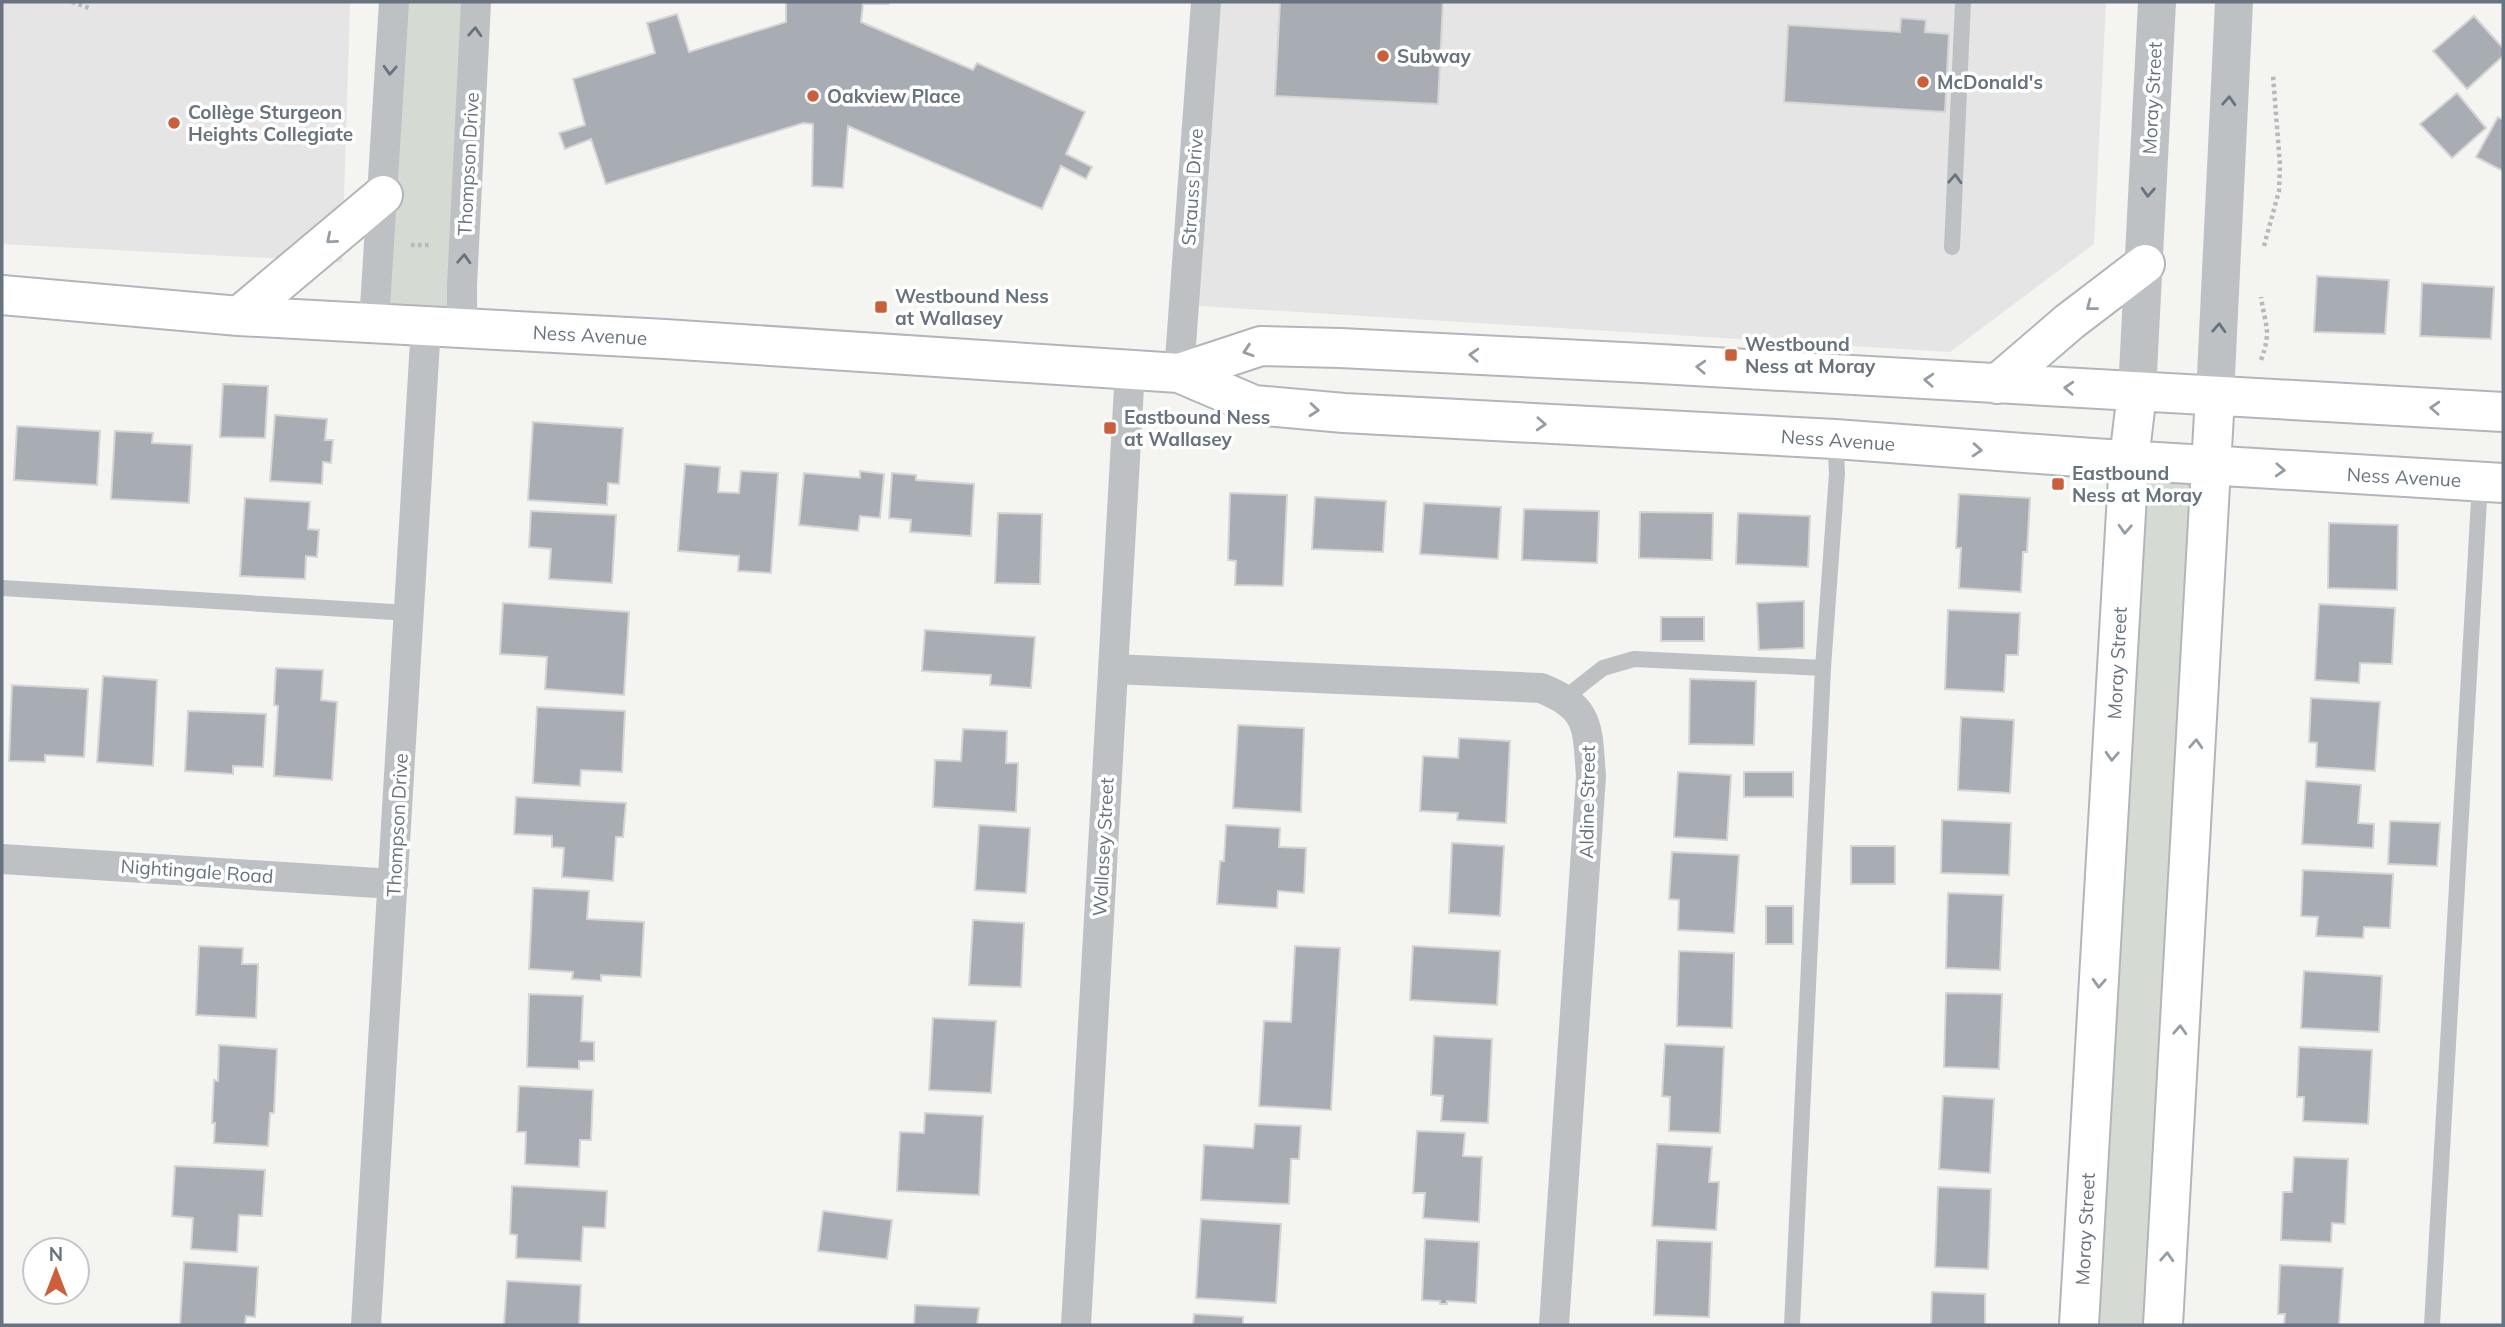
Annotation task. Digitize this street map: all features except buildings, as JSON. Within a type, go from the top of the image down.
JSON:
[{"type":"main road","points":[[239,316],[383,195]]},
{"type":"main road","points":[[1997,384],[2070,322],[2145,264]]},
{"type":"main road","name":"Ness Avenue","points":[[2,295],[239,316],[444,326],[1179,373],[1254,405],[1343,413],[1835,439],[2212,466],[2492,482]]},
{"type":"main road","name":"Ness Avenue","points":[[1179,373],[1261,346],[1642,363],[2503,412]]},
{"type":"main road","name":"Moray Street","points":[[2079,1325],[2129,460],[2137,392]]},
{"type":"main road","points":[[2163,1325],[2215,396]]},
{"type":"street","points":[[374,323],[394,2]]},
{"type":"street","name":"Thompson Drive","points":[[366,1325],[409,613],[444,326],[462,286],[476,2]]},
{"type":"street","name":"Strauss Drive","points":[[1179,373],[1206,2]]},
{"type":"street","name":"Moray Street","points":[[2137,392],[2158,2]]},
{"type":"street","points":[[2215,396],[2234,2]]},
{"type":"street","name":"Wallasey Street","points":[[1076,1325],[1130,370]]},
{"type":"street","points":[[1113,669],[1514,685],[1541,688],[1566,697]]},
{"type":"street","name":"Aldine Street","points":[[1553,1325],[1591,776],[1588,734],[1581,714],[1566,697]]},
{"type":"street","name":"Nightingale Road","points":[[2,859],[393,884]]},
{"type":"lane","points":[[1952,247],[1963,2]]},
{"type":"lane","points":[[1792,1325],[1823,668],[1837,473],[1835,439]]},
{"type":"lane","points":[[2432,1325],[2492,482]]},
{"type":"lane","points":[[2,588],[409,613]]},
{"type":"lane","points":[[1566,697],[1603,668],[1634,659],[1823,668]]},
{"type":"path","points":[[72,2],[89,8]]},
{"type":"path","points":[[2263,255],[2279,191],[2280,165],[2272,66]]},
{"type":"path","points":[[404,246],[431,246]]},
{"type":"path","points":[[2258,398],[2260,361],[2268,333],[2262,287]]},
{"type":"shaded area","name":"Collège Sturgeon Heights Collegiate","points":[[2,2],[350,2],[342,262],[2,244]]},
{"type":"shaded area","points":[[394,2],[476,2],[462,327],[374,323]]},
{"type":"shaded area","points":[[1206,2],[2106,2],[2094,244],[1950,352],[1184,305]]},
{"type":"shaded area","points":[[2129,460],[2212,466],[2163,1325],[2079,1325]]},
{"type":"place","name":"Subway","points":[[1383,56]]},
{"type":"place","name":"McDonald's","points":[[1923,82]]},
{"type":"place","name":"Oakview Place","points":[[813,96]]},
{"type":"place","name":"Collège Sturgeon Heights Collegiate","points":[[174,123]]},
{"type":"place","name":"Westbound Ness at Wallasey","points":[[881,307]]},
{"type":"place","name":"Westbound Ness at Moray","points":[[1731,355]]},
{"type":"place","name":"Eastbound Ness at Wallasey","points":[[1110,428]]},
{"type":"place","name":"Eastbound Ness at Moray","points":[[2058,484]]}]
